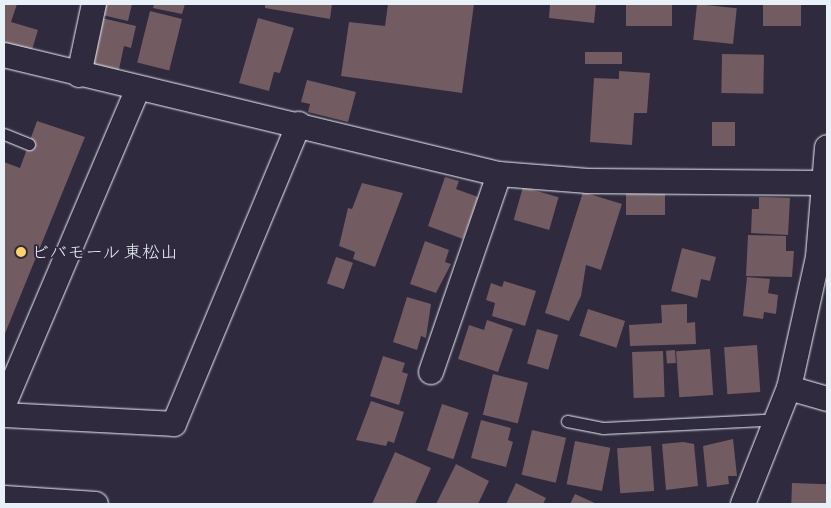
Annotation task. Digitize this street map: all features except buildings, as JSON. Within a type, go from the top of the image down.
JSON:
[{"type":"street","points":[[79,75],[94,4]]},
{"type":"street","points":[[4,55],[137,90],[299,124],[499,174],[588,181],[825,185]]},
{"type":"street","points":[[4,404],[137,90]]},
{"type":"street","points":[[4,415],[174,424],[299,124]]},
{"type":"street","points":[[743,504],[789,388],[818,257],[827,147]]},
{"type":"street","points":[[431,372],[499,174]]},
{"type":"street","points":[[789,388],[827,399]]},
{"type":"street","points":[[4,498],[96,504]]},
{"type":"lane","points":[[4,134],[29,144]]},
{"type":"lane","points":[[568,420],[603,428],[778,419]]},
{"type":"place","name":"ビバモール 東松山","points":[[21,252]]}]
